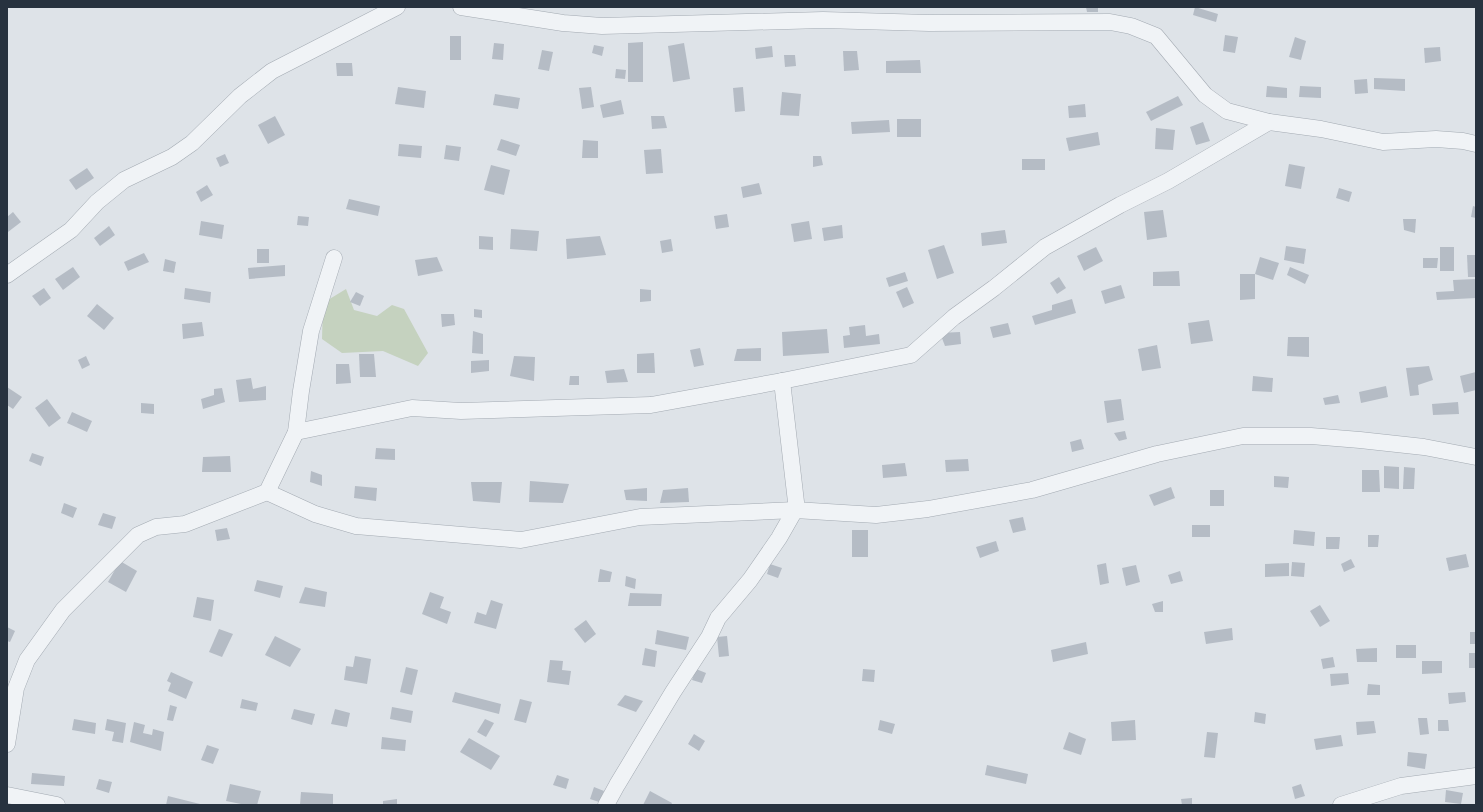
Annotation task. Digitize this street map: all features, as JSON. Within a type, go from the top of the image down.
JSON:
[{"type":"street","points":[[7,275],[71,230],[97,202],[124,180],[172,157],[192,143],[240,96],[272,71],[397,7]]},
{"type":"street","points":[[461,7],[563,23],[602,26],[823,20],[929,24],[1110,22],[1131,26],[1156,36],[1206,95],[1227,111],[1269,122],[1321,129],[1383,142],[1436,139],[1463,141],[1476,144]]},
{"type":"street","points":[[296,432],[412,408],[461,410],[651,405],[782,382],[911,355],[954,318],[1045,247],[1120,205],[1168,181],[1269,122]]},
{"type":"street","points":[[7,744],[16,688],[26,660],[63,610],[138,535],[156,527],[185,524],[267,492],[296,432],[301,390],[311,331],[334,258]]},
{"type":"street","points":[[606,805],[616,785],[673,692],[709,637],[718,618],[750,580],[779,538],[795,510],[796,502],[782,382]]},
{"type":"street","points":[[267,492],[315,514],[356,526],[521,540],[640,517],[795,510],[876,515],[928,510],[1032,490],[1157,454],[1243,436],[1311,436],[1360,440],[1424,447],[1476,457]]},
{"type":"street","points":[[1341,805],[1401,786],[1476,776]]},
{"type":"street","points":[[7,796],[57,805]]},
{"type":"green space","points":[[346,289],[354,310],[377,316],[392,305],[404,309],[428,353],[418,366],[383,351],[342,353],[322,339],[323,303]]},
{"type":"building","points":[[1086,7],[1098,7],[1098,12],[1087,12]]},
{"type":"building","points":[[1195,7],[1218,14],[1216,22],[1193,15]]},
{"type":"building","points":[[1225,35],[1238,37],[1235,53],[1223,51]]},
{"type":"building","points":[[450,36],[461,36],[461,60],[450,60]]},
{"type":"building","points":[[1295,37],[1306,41],[1301,60],[1289,57]]},
{"type":"building","points":[[643,42],[643,82],[628,82],[628,43]]},
{"type":"building","points":[[494,43],[504,44],[503,60],[492,59]]},
{"type":"building","points":[[684,43],[690,79],[673,82],[668,46]]},
{"type":"building","points":[[594,45],[604,47],[602,56],[592,53]]},
{"type":"building","points":[[772,46],[773,57],[756,59],[755,48]]},
{"type":"building","points":[[1440,47],[1441,61],[1425,63],[1424,48]]},
{"type":"building","points":[[542,50],[553,52],[549,71],[538,69]]},
{"type":"building","points":[[843,51],[857,51],[859,70],[844,71]]},
{"type":"building","points":[[784,55],[795,55],[796,66],[785,67]]},
{"type":"building","points":[[920,60],[921,73],[886,73],[886,61]]},
{"type":"building","points":[[336,63],[352,63],[353,76],[337,76]]},
{"type":"building","points":[[616,69],[626,70],[625,79],[615,78]]},
{"type":"building","points":[[1374,78],[1405,79],[1405,91],[1374,89]]},
{"type":"building","points":[[1367,79],[1368,93],[1355,94],[1354,80]]},
{"type":"building","points":[[1267,86],[1287,88],[1287,98],[1266,97]]},
{"type":"building","points":[[1300,86],[1321,87],[1321,98],[1299,97]]},
{"type":"building","points":[[398,87],[426,91],[424,108],[395,104]]},
{"type":"building","points":[[591,87],[594,107],[582,109],[579,88]]},
{"type":"building","points":[[743,87],[745,111],[735,112],[733,88]]},
{"type":"building","points":[[782,92],[801,94],[799,116],[780,115]]},
{"type":"building","points":[[495,94],[520,98],[518,109],[493,105]]},
{"type":"building","points":[[1178,96],[1183,105],[1151,121],[1146,112]]},
{"type":"building","points":[[621,100],[624,114],[603,118],[600,105]]},
{"type":"building","points":[[1085,104],[1086,117],[1069,118],[1068,106]]},
{"type":"building","points":[[275,116],[285,135],[268,144],[258,125]]},
{"type":"building","points":[[651,116],[664,116],[667,128],[652,129]]},
{"type":"building","points":[[897,119],[921,119],[921,137],[897,137]]},
{"type":"building","points":[[889,120],[890,132],[852,134],[851,122]]},
{"type":"building","points":[[1203,122],[1210,141],[1196,145],[1190,127]]},
{"type":"building","points":[[1156,128],[1175,130],[1173,150],[1155,149]]},
{"type":"building","points":[[1098,132],[1100,145],[1069,151],[1066,138]]},
{"type":"building","points":[[501,139],[520,145],[516,156],[497,150]]},
{"type":"building","points":[[583,140],[598,141],[598,158],[582,158]]},
{"type":"building","points":[[399,144],[422,146],[421,158],[398,156]]},
{"type":"building","points":[[446,145],[461,147],[459,161],[444,159]]},
{"type":"building","points":[[661,149],[663,173],[646,174],[644,150]]},
{"type":"building","points":[[225,154],[229,163],[220,167],[216,158]]},
{"type":"building","points":[[813,156],[821,156],[823,165],[813,167]]},
{"type":"building","points":[[1022,159],[1045,159],[1045,170],[1022,170]]},
{"type":"building","points":[[1289,164],[1305,167],[1301,189],[1285,186]]},
{"type":"building","points":[[491,165],[510,170],[504,195],[484,190]]},
{"type":"building","points":[[87,168],[94,178],[76,190],[69,180]]},
{"type":"building","points":[[759,183],[762,194],[743,198],[741,187]]},
{"type":"building","points":[[207,185],[213,195],[201,202],[196,192]]},
{"type":"building","points":[[1339,188],[1352,192],[1349,202],[1336,198]]},
{"type":"building","points":[[349,199],[380,206],[378,216],[346,209]]},
{"type":"building","points":[[1473,206],[1476,207],[1476,218],[1471,217]]},
{"type":"building","points":[[1163,210],[1167,237],[1147,240],[1144,212]]},
{"type":"building","points":[[13,212],[21,222],[8,232],[7,217]]},
{"type":"building","points":[[727,214],[729,227],[716,229],[714,216]]},
{"type":"building","points":[[298,216],[309,217],[308,226],[297,225]]},
{"type":"building","points":[[1403,219],[1416,219],[1415,233],[1404,230]]},
{"type":"building","points":[[201,221],[224,225],[222,239],[199,235]]},
{"type":"building","points":[[809,221],[812,239],[794,242],[791,224]]},
{"type":"building","points":[[842,225],[843,238],[824,241],[822,228]]},
{"type":"building","points":[[109,226],[115,235],[100,246],[94,238]]},
{"type":"building","points":[[511,229],[539,231],[537,251],[510,249]]},
{"type":"building","points":[[1005,230],[1007,243],[982,246],[981,233]]},
{"type":"building","points":[[479,236],[493,237],[493,250],[479,249]]},
{"type":"building","points":[[600,236],[606,255],[567,259],[566,239]]},
{"type":"building","points":[[671,239],[673,251],[662,253],[660,241]]},
{"type":"building","points":[[944,245],[954,273],[937,279],[928,250]]},
{"type":"building","points":[[1286,246],[1306,249],[1304,264],[1284,260]]},
{"type":"building","points":[[1096,247],[1103,261],[1084,271],[1077,256]]},
{"type":"building","points":[[1440,247],[1454,247],[1454,271],[1440,271]]},
{"type":"building","points":[[257,249],[269,249],[269,263],[257,263]]},
{"type":"building","points":[[144,253],[149,262],[128,271],[124,262]]},
{"type":"building","points":[[1467,255],[1476,255],[1476,277],[1468,277]]},
{"type":"building","points":[[437,257],[443,271],[418,276],[415,260]]},
{"type":"building","points":[[1260,257],[1279,263],[1273,280],[1255,274]]},
{"type":"building","points":[[1423,258],[1438,258],[1437,268],[1423,268]]},
{"type":"building","points":[[165,259],[176,262],[174,273],[163,271]]},
{"type":"building","points":[[285,265],[285,276],[249,279],[248,268]]},
{"type":"building","points":[[73,267],[80,277],[63,290],[55,279]]},
{"type":"building","points":[[1290,267],[1309,275],[1305,284],[1287,275]]},
{"type":"building","points":[[1179,271],[1180,286],[1153,286],[1153,272]]},
{"type":"building","points":[[905,272],[908,281],[889,287],[886,278]]},
{"type":"building","points":[[1240,274],[1255,274],[1255,299],[1240,300]]},
{"type":"building","points":[[1059,277],[1066,288],[1057,294],[1050,283]]},
{"type":"building","points":[[1476,279],[1476,298],[1437,300],[1436,292],[1454,291],[1453,280]]},
{"type":"building","points":[[1121,285],[1125,298],[1105,304],[1101,291]]},
{"type":"building","points":[[907,287],[914,303],[903,308],[896,292]]},
{"type":"building","points":[[44,288],[51,298],[40,306],[32,296]]},
{"type":"building","points":[[185,288],[211,292],[210,303],[184,299]]},
{"type":"building","points":[[640,289],[651,290],[651,301],[640,302]]},
{"type":"building","points":[[356,292],[364,296],[360,306],[350,302]]},
{"type":"building","points":[[1072,299],[1076,313],[1035,325],[1032,316],[1052,310],[1052,305]]},
{"type":"building","points":[[97,304],[114,318],[104,330],[87,316]]},
{"type":"building","points":[[474,309],[482,310],[482,318],[474,317]]},
{"type":"building","points":[[441,314],[454,314],[455,325],[442,327]]},
{"type":"building","points":[[1209,320],[1213,341],[1191,344],[1188,323]]},
{"type":"building","points":[[202,322],[204,336],[183,339],[182,324]]},
{"type":"building","points":[[1008,323],[1011,334],[993,338],[990,327]]},
{"type":"building","points":[[865,325],[866,336],[879,334],[880,344],[844,348],[843,336],[850,335],[849,327]]},
{"type":"building","points":[[827,329],[829,353],[783,356],[782,332]]},
{"type":"building","points":[[473,331],[483,334],[483,354],[472,353]]},
{"type":"building","points":[[960,332],[961,344],[945,346],[940,333]]},
{"type":"building","points":[[1288,337],[1309,337],[1309,357],[1287,356]]},
{"type":"building","points":[[1157,345],[1161,368],[1142,371],[1138,349]]},
{"type":"building","points":[[700,348],[704,365],[694,367],[690,350]]},
{"type":"building","points":[[761,348],[761,361],[734,361],[737,349]]},
{"type":"building","points":[[654,353],[655,373],[637,373],[637,354]]},
{"type":"building","points":[[359,354],[374,354],[376,377],[360,377]]},
{"type":"building","points":[[86,356],[90,365],[82,369],[78,360]]},
{"type":"building","points":[[514,356],[535,357],[534,381],[510,376]]},
{"type":"building","points":[[489,360],[489,371],[471,373],[471,361]]},
{"type":"building","points":[[336,364],[349,364],[351,383],[336,384]]},
{"type":"building","points":[[1429,366],[1433,380],[1418,385],[1419,395],[1410,396],[1406,368]]},
{"type":"building","points":[[624,369],[628,382],[607,383],[605,371]]},
{"type":"building","points":[[1476,372],[1476,390],[1464,393],[1460,376]]},
{"type":"building","points":[[570,376],[579,376],[579,385],[569,385]]},
{"type":"building","points":[[1253,376],[1273,378],[1272,392],[1252,391]]},
{"type":"building","points":[[251,378],[253,389],[266,386],[266,400],[239,402],[236,380]]},
{"type":"building","points":[[1386,386],[1388,397],[1361,403],[1359,392]]},
{"type":"building","points":[[7,387],[22,397],[13,409],[7,405]]},
{"type":"building","points":[[222,388],[225,402],[203,409],[201,399],[214,395],[214,389]]},
{"type":"building","points":[[1338,395],[1340,403],[1325,405],[1323,398]]},
{"type":"building","points":[[47,399],[61,418],[49,427],[35,408]]},
{"type":"building","points":[[1121,399],[1124,420],[1107,423],[1104,401]]},
{"type":"building","points":[[1458,402],[1459,414],[1433,415],[1432,404]]},
{"type":"building","points":[[141,403],[154,404],[154,414],[141,413]]},
{"type":"building","points":[[72,412],[92,421],[87,432],[67,423]]},
{"type":"building","points":[[1125,431],[1127,439],[1119,441],[1114,433]]},
{"type":"building","points":[[1081,439],[1084,449],[1072,452],[1070,442]]},
{"type":"building","points":[[376,448],[395,449],[395,460],[375,459]]},
{"type":"building","points":[[32,453],[44,457],[41,466],[29,461]]},
{"type":"building","points":[[230,456],[231,472],[202,472],[203,457]]},
{"type":"building","points":[[968,459],[969,471],[946,472],[945,460]]},
{"type":"building","points":[[905,463],[907,476],[883,478],[882,465]]},
{"type":"building","points":[[1384,466],[1399,467],[1399,489],[1384,488]]},
{"type":"building","points":[[1404,467],[1415,468],[1414,489],[1403,489]]},
{"type":"building","points":[[1362,470],[1379,470],[1380,492],[1362,492]]},
{"type":"building","points":[[311,471],[322,475],[322,486],[310,482]]},
{"type":"building","points":[[1274,476],[1289,477],[1288,488],[1274,487]]},
{"type":"building","points":[[530,481],[569,484],[563,503],[529,502]]},
{"type":"building","points":[[471,482],[502,482],[500,503],[473,501]]},
{"type":"building","points":[[355,486],[377,488],[376,501],[354,498]]},
{"type":"building","points":[[1171,487],[1175,498],[1154,506],[1149,495]]},
{"type":"building","points":[[647,488],[647,501],[626,500],[624,490]]},
{"type":"building","points":[[688,488],[689,502],[660,503],[663,490]]},
{"type":"building","points":[[1210,490],[1224,490],[1224,506],[1210,506]]},
{"type":"building","points":[[64,503],[77,508],[73,518],[61,513]]},
{"type":"building","points":[[103,513],[116,517],[112,529],[98,525]]},
{"type":"building","points":[[1023,517],[1026,530],[1013,533],[1009,520]]},
{"type":"building","points":[[1192,525],[1210,525],[1210,537],[1192,537]]},
{"type":"building","points":[[227,528],[230,539],[217,541],[215,530]]},
{"type":"building","points":[[852,530],[868,530],[868,557],[852,557]]},
{"type":"building","points":[[1294,530],[1315,532],[1314,546],[1293,544]]},
{"type":"building","points":[[1368,535],[1379,535],[1378,547],[1368,547]]},
{"type":"building","points":[[1326,537],[1340,537],[1339,549],[1326,549]]},
{"type":"building","points":[[996,541],[999,551],[980,558],[976,547]]},
{"type":"building","points":[[1466,554],[1469,567],[1449,571],[1446,558]]},
{"type":"building","points":[[1351,559],[1355,567],[1344,572],[1341,564]]},
{"type":"building","points":[[120,561],[137,571],[126,592],[108,582]]},
{"type":"building","points":[[1292,562],[1305,563],[1304,577],[1291,576]]},
{"type":"building","points":[[1106,563],[1109,583],[1100,585],[1097,565]]},
{"type":"building","points":[[1289,563],[1289,576],[1265,577],[1265,564]]},
{"type":"building","points":[[770,564],[782,568],[778,578],[767,574]]},
{"type":"building","points":[[1136,565],[1140,582],[1126,586],[1122,568]]},
{"type":"building","points":[[600,569],[612,572],[610,582],[598,582]]},
{"type":"building","points":[[1180,571],[1183,581],[1171,584],[1168,575]]},
{"type":"building","points":[[626,576],[636,579],[635,589],[625,586]]},
{"type":"building","points":[[257,580],[283,586],[280,598],[254,591]]},
{"type":"building","points":[[305,587],[327,592],[325,607],[299,603]]},
{"type":"building","points":[[430,592],[444,597],[440,608],[451,612],[447,624],[422,614]]},
{"type":"building","points":[[630,593],[662,594],[661,606],[628,606]]},
{"type":"building","points":[[197,597],[214,600],[211,621],[193,617]]},
{"type":"building","points":[[491,600],[503,604],[496,629],[474,623],[477,612],[486,615]]},
{"type":"building","points":[[1163,601],[1163,612],[1155,612],[1152,604]]},
{"type":"building","points":[[1320,605],[1330,621],[1320,627],[1310,611]]},
{"type":"building","points":[[586,620],[596,634],[585,643],[574,629]]},
{"type":"building","points":[[7,627],[15,631],[10,642],[7,641]]},
{"type":"building","points":[[1232,628],[1233,640],[1206,644],[1204,632]]},
{"type":"building","points":[[219,629],[233,634],[222,657],[209,652]]},
{"type":"building","points":[[657,630],[689,637],[686,650],[655,644]]},
{"type":"building","points":[[1470,632],[1476,632],[1476,644],[1470,644]]},
{"type":"building","points":[[275,636],[301,649],[290,667],[265,655]]},
{"type":"building","points":[[727,636],[729,656],[719,657],[717,637]]},
{"type":"building","points":[[1086,642],[1088,654],[1053,662],[1051,650]]},
{"type":"building","points":[[1396,645],[1416,645],[1416,658],[1396,658]]},
{"type":"building","points":[[645,648],[657,651],[655,667],[642,665]]},
{"type":"building","points":[[1377,648],[1377,662],[1357,662],[1356,649]]},
{"type":"building","points":[[1469,653],[1476,653],[1476,668],[1469,668]]},
{"type":"building","points":[[355,656],[371,659],[367,684],[344,680],[346,666],[353,667]]},
{"type":"building","points":[[1333,657],[1335,667],[1323,669],[1321,659]]},
{"type":"building","points":[[550,660],[563,661],[562,670],[571,671],[569,685],[547,682]]},
{"type":"building","points":[[1422,661],[1442,661],[1442,673],[1422,674]]},
{"type":"building","points":[[406,667],[418,670],[412,695],[400,692]]},
{"type":"building","points":[[696,669],[706,673],[702,683],[692,680]]},
{"type":"building","points":[[863,669],[875,670],[874,682],[862,681]]},
{"type":"building","points":[[171,672],[193,682],[186,699],[168,691],[171,683],[167,681]]},
{"type":"building","points":[[1348,673],[1349,684],[1331,686],[1330,674]]},
{"type":"building","points":[[1368,684],[1380,685],[1380,695],[1367,695]]},
{"type":"building","points":[[455,692],[501,704],[499,714],[452,702]]},
{"type":"building","points":[[1465,692],[1466,702],[1449,704],[1448,693]]},
{"type":"building","points":[[625,695],[643,701],[636,712],[617,705]]},
{"type":"building","points":[[242,699],[258,703],[256,711],[240,708]]},
{"type":"building","points":[[520,699],[532,702],[526,723],[514,720]]},
{"type":"building","points":[[170,705],[177,707],[173,721],[167,720]]},
{"type":"building","points":[[392,707],[413,711],[411,723],[390,719]]},
{"type":"building","points":[[294,709],[315,714],[312,725],[291,719]]},
{"type":"building","points":[[335,709],[350,713],[347,727],[331,724]]},
{"type":"building","points":[[1255,712],[1266,714],[1265,724],[1254,722]]},
{"type":"building","points":[[1418,718],[1427,718],[1429,734],[1420,735]]},
{"type":"building","points":[[74,719],[96,723],[95,734],[72,730]]},
{"type":"building","points":[[107,719],[126,723],[123,743],[112,741],[114,732],[105,730]]},
{"type":"building","points":[[485,719],[494,723],[486,737],[477,732]]},
{"type":"building","points":[[880,720],[895,724],[892,734],[878,730]]},
{"type":"building","points":[[1135,720],[1136,740],[1112,741],[1111,722]]},
{"type":"building","points":[[1438,720],[1448,720],[1449,731],[1438,731]]},
{"type":"building","points":[[1374,721],[1376,733],[1357,735],[1356,722]]},
{"type":"building","points":[[134,722],[145,725],[143,733],[152,735],[153,729],[164,732],[161,751],[130,742]]},
{"type":"building","points":[[1069,732],[1086,739],[1081,755],[1063,749]]},
{"type":"building","points":[[1207,732],[1218,733],[1215,758],[1204,757]]},
{"type":"building","points":[[694,734],[705,741],[699,751],[688,744]]},
{"type":"building","points":[[1341,735],[1343,746],[1316,750],[1314,739]]},
{"type":"building","points":[[382,737],[406,740],[405,751],[381,749]]},
{"type":"building","points":[[469,738],[500,756],[491,770],[460,752]]},
{"type":"building","points":[[207,745],[219,749],[213,764],[201,760]]},
{"type":"building","points":[[1408,752],[1427,754],[1425,769],[1407,766]]},
{"type":"building","points":[[987,765],[1028,774],[1026,784],[985,775]]},
{"type":"building","points":[[32,773],[65,776],[64,786],[31,784]]},
{"type":"building","points":[[557,775],[569,779],[566,789],[553,785]]},
{"type":"building","points":[[99,779],[112,782],[109,793],[96,789]]},
{"type":"building","points":[[230,784],[261,791],[257,805],[246,805],[226,801]]},
{"type":"building","points":[[1301,784],[1305,796],[1295,799],[1292,787]]},
{"type":"building","points":[[594,787],[604,791],[599,802],[590,799]]},
{"type":"building","points":[[1446,790],[1463,793],[1461,804],[1445,802]]},
{"type":"building","points":[[650,791],[672,803],[671,805],[643,805]]},
{"type":"building","points":[[301,792],[333,794],[333,805],[300,805]]},
{"type":"building","points":[[168,796],[200,804],[200,805],[166,805]]},
{"type":"building","points":[[1192,798],[1192,805],[1182,805],[1181,799]]},
{"type":"building","points":[[397,799],[397,805],[383,805],[383,801]]}]
